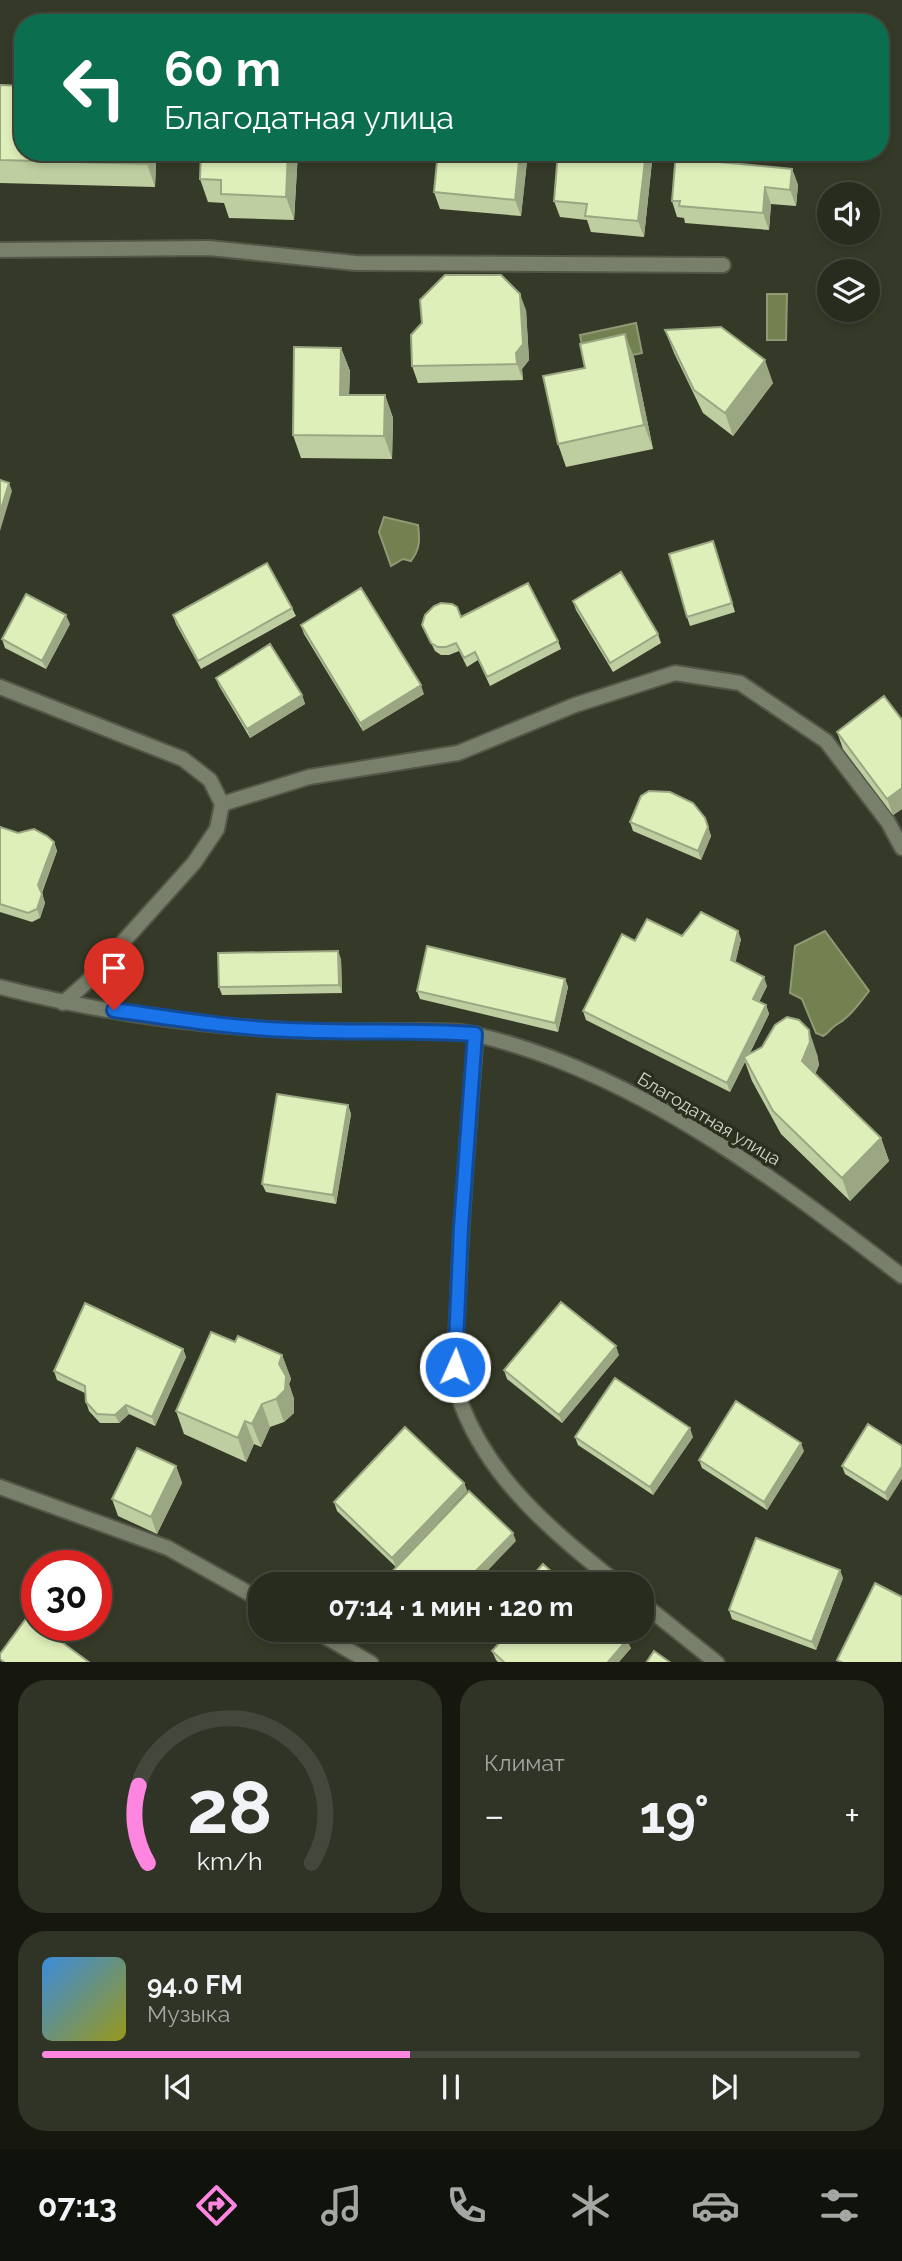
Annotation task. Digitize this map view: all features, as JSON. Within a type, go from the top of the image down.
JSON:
[{"type":"street","points":[[0,250],[209,248],[355,263],[723,265]]},
{"type":"street","points":[[222,804],[309,777],[458,753],[575,705],[676,673],[740,683],[826,741],[888,822],[902,848]]},
{"type":"street","points":[[0,687],[183,759],[210,780],[222,804],[217,830],[194,863],[87,982],[63,1003]]},
{"type":"street","name":"Благодатная улица","points":[[0,987],[63,1003],[217,1024],[277,1029],[475,1034],[566,1063],[641,1097],[792,1191],[902,1276]]},
{"type":"street","points":[[475,1034],[460,1239],[455,1367],[461,1403],[474,1433],[500,1475],[559,1536],[603,1572]]},
{"type":"street","points":[[0,1487],[168,1548],[248,1593]]},
{"type":"street","points":[[654,1612],[717,1662]]},
{"type":"street","points":[[336,1642],[371,1662]]},
{"type":"shaded area","points":[[767,294],[787,294],[786,340],[767,340]]},
{"type":"shaded area","points":[[636,323],[642,353],[586,365],[580,335]]},
{"type":"shaded area","points":[[384,517],[418,525],[419,544],[411,561],[403,559],[391,566],[379,532]]},
{"type":"shaded area","points":[[825,931],[869,991],[850,1014],[823,1036],[816,1033],[802,999],[790,993],[795,946]]},
{"type":"building","points":[[0,85],[14,86],[14,160],[0,160]]},
{"type":"building","points":[[37,161],[147,161],[147,164]]},
{"type":"building","points":[[201,161],[288,161],[286,197],[221,194],[221,180],[200,179]]},
{"type":"building","points":[[437,161],[519,161],[515,200],[434,192]]},
{"type":"building","points":[[557,161],[645,161],[638,221],[585,216],[587,204],[554,201]]},
{"type":"building","points":[[675,161],[709,161],[792,169],[790,190],[765,187],[763,213],[679,206],[680,201],[672,201]]},
{"type":"building","points":[[445,275],[501,275],[520,294],[523,344],[516,353],[517,364],[412,366],[411,335],[422,323],[420,300]]},
{"type":"building","points":[[721,327],[765,360],[725,413],[694,390],[665,330]]},
{"type":"building","points":[[625,334],[644,425],[558,444],[543,376],[585,368],[580,344]]},
{"type":"building","points":[[294,347],[341,348],[340,395],[385,395],[384,436],[293,435]]},
{"type":"building","points":[[0,480],[9,483],[0,512]]},
{"type":"building","points":[[713,541],[732,603],[687,617],[669,554]]},
{"type":"building","points":[[267,563],[292,608],[198,661],[173,615]]},
{"type":"building","points":[[621,572],[658,634],[610,663],[573,601]]},
{"type":"building","points":[[528,583],[558,641],[487,677],[475,652],[464,658],[456,643],[438,647],[431,643],[422,625],[425,615],[434,606],[441,603],[452,604],[457,607],[461,617]]},
{"type":"building","points":[[361,588],[421,685],[360,723],[301,625]]},
{"type":"building","points":[[26,594],[66,615],[42,661],[2,639]]},
{"type":"building","points":[[270,644],[302,695],[247,729],[216,678]]},
{"type":"building","points":[[884,696],[902,720],[902,788],[887,799],[837,732]]},
{"type":"building","points":[[649,791],[670,792],[693,803],[705,818],[708,827],[698,851],[630,822],[641,796]]},
{"type":"building","points":[[0,827],[18,833],[34,829],[54,842],[38,885],[42,894],[37,909],[28,913],[0,904]]},
{"type":"building","points":[[701,912],[738,931],[731,960],[764,977],[753,999],[766,1005],[727,1083],[583,1011],[622,934],[635,941],[647,919],[682,936]]},
{"type":"building","points":[[427,946],[565,979],[555,1023],[417,991]]},
{"type":"building","points":[[338,951],[339,985],[219,987],[218,953]]},
{"type":"building","points":[[787,1017],[799,1020],[809,1030],[810,1042],[802,1061],[881,1138],[842,1178],[773,1111],[744,1057],[762,1047],[775,1025]]},
{"type":"building","points":[[277,1094],[348,1105],[333,1195],[262,1184]]},
{"type":"building","points":[[561,1302],[616,1346],[559,1415],[504,1370]]},
{"type":"building","points":[[85,1303],[183,1349],[152,1417],[126,1405],[115,1415],[97,1414],[86,1402],[85,1386],[54,1371]]},
{"type":"building","points":[[211,1332],[235,1342],[238,1336],[282,1355],[279,1364],[286,1376],[285,1390],[276,1399],[262,1404],[252,1424],[245,1421],[238,1438],[176,1411]]},
{"type":"building","points":[[615,1378],[690,1428],[650,1487],[575,1437]]},
{"type":"building","points":[[736,1401],[801,1443],[764,1502],[699,1460]]},
{"type":"building","points":[[868,1424],[902,1446],[902,1466],[885,1493],[842,1466]]},
{"type":"building","points":[[405,1427],[464,1483],[392,1558],[334,1502]]},
{"type":"building","points":[[137,1448],[176,1466],[151,1517],[112,1499]]},
{"type":"building","points":[[469,1491],[513,1533],[475,1572],[392,1572]]},
{"type":"building","points":[[756,1538],[840,1570],[812,1642],[729,1610]]},
{"type":"building","points":[[543,1564],[552,1572],[536,1572]]},
{"type":"building","points":[[875,1583],[902,1597],[902,1662],[837,1660]]},
{"type":"building","points":[[21,1626],[21,1641],[60,1641],[89,1662],[4,1662],[0,1659],[0,1654]]},
{"type":"building","points":[[500,1642],[625,1642],[608,1662],[504,1662],[492,1651]]},
{"type":"building","points":[[654,1651],[670,1662],[647,1662]]},
{"type":"route","points":[[114,1010],[217,1024],[289,1030],[475,1034],[461,1227],[455,1367]]}]
